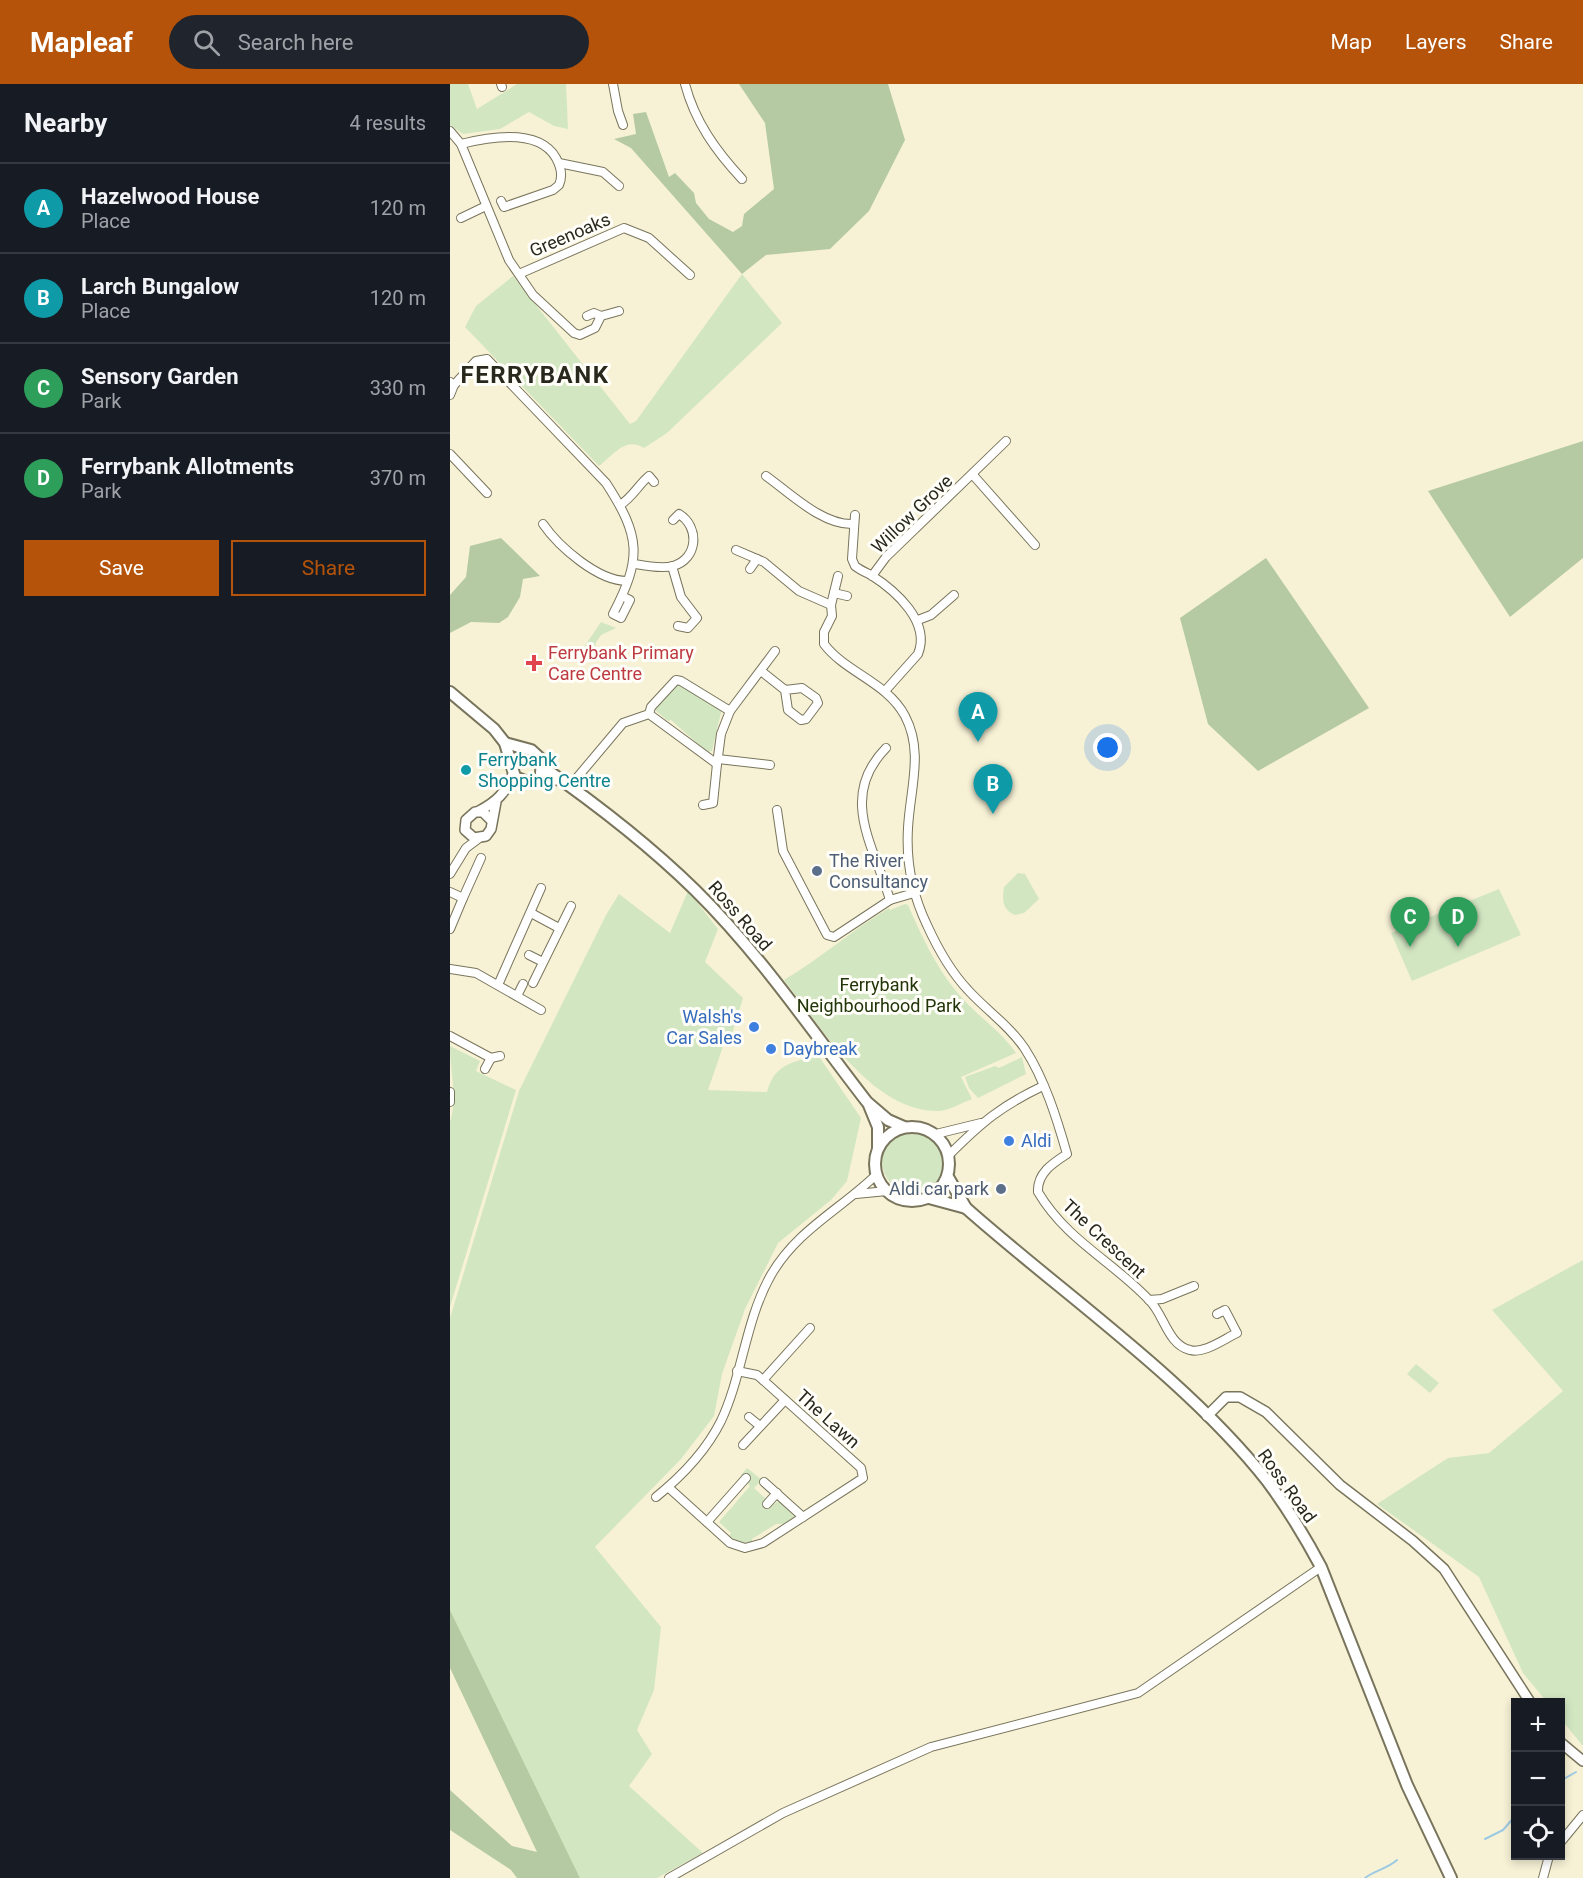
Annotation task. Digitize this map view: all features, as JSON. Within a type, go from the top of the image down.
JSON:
[{"type":"main road","points":[[450,692],[494,729],[505,743],[512,759],[513,774],[520,780],[560,779]]},
{"type":"main road","points":[[505,743],[540,756],[543,767],[531,781]]},
{"type":"main road","points":[[512,759],[518,752],[525,749]]},
{"type":"main road","name":"Ross Road","points":[[543,767],[651,850],[713,910],[867,1102]]},
{"type":"main road","points":[[867,1102],[888,1120],[904,1127]]},
{"type":"main road","points":[[867,1102],[878,1127],[876,1174],[887,1191],[906,1201],[929,1198],[966,1208]]},
{"type":"main road","points":[[878,1148],[889,1134],[904,1127],[918,1126],[936,1134],[949,1155],[948,1177],[941,1188],[929,1198]]},
{"type":"main road","points":[[948,1177],[966,1208]]},
{"type":"main road","name":"Ross Road","points":[[966,1208],[1207,1416],[1268,1482],[1305,1537],[1321,1567],[1407,1785],[1451,1878]]},
{"type":"street","points":[[613,84],[623,125]]},
{"type":"street","points":[[685,84],[690,103],[707,136],[742,179]]},
{"type":"street","name":"Greenoaks","points":[[450,131],[461,144],[510,260],[533,295],[574,333],[588,333],[600,322],[602,316]]},
{"type":"street","name":"Greenoaks","points":[[461,144],[491,136],[530,141],[546,147],[559,163],[603,172],[619,186]]},
{"type":"street","points":[[501,201],[504,207],[553,190],[561,179],[559,163]]},
{"type":"street","points":[[461,218],[486,206]]},
{"type":"street","name":"Greenoaks","points":[[519,274],[624,228],[649,238],[690,275]]},
{"type":"street","name":"Greenoaks","points":[[587,316],[594,313],[602,316],[619,311]]},
{"type":"street","points":[[450,395],[452,384],[476,361],[487,359],[596,473],[620,505],[633,541],[635,564],[622,596]]},
{"type":"street","name":"Willow Grove","points":[[872,576],[886,557],[974,475],[1006,441]]},
{"type":"street","points":[[450,454],[487,493]]},
{"type":"street","name":"Willow Grove","points":[[974,475],[1035,544]]},
{"type":"street","points":[[620,505],[632,497],[642,481],[649,476],[654,482]]},
{"type":"street","points":[[766,476],[825,517],[837,522],[855,520],[852,559],[860,570],[872,576],[899,599],[918,620],[921,639],[918,654],[885,692]]},
{"type":"street","points":[[635,564],[672,566],[690,554],[694,542],[692,527],[680,514],[673,520]]},
{"type":"street","points":[[543,524],[552,537],[583,562],[613,579],[627,581]]},
{"type":"street","points":[[736,550],[757,559],[799,591],[831,605]]},
{"type":"street","points":[[750,569],[757,559]]},
{"type":"street","points":[[672,566],[681,597],[697,618],[696,622],[688,628],[678,626]]},
{"type":"street","points":[[838,576],[831,605],[832,616],[824,632],[824,644],[885,692],[904,715],[916,754],[908,829],[909,869],[914,893],[934,939],[947,961],[966,989],[1013,1033],[1025,1049],[1043,1086],[1009,1102],[981,1123],[949,1155]]},
{"type":"street","points":[[834,593],[847,596]]},
{"type":"street","points":[[918,620],[930,615],[954,595]]},
{"type":"street","points":[[703,805],[713,803],[721,734],[730,711],[775,651]]},
{"type":"street","points":[[761,671],[785,690],[788,710],[801,720],[806,719],[818,703],[816,698],[802,688],[785,690]]},
{"type":"street","points":[[649,714],[651,707],[676,680],[730,711]]},
{"type":"street","points":[[649,714],[717,761],[770,765]]},
{"type":"street","points":[[570,786],[623,723],[649,714]]},
{"type":"street","points":[[886,748],[871,767],[864,781],[860,802],[863,826],[890,900]]},
{"type":"street","points":[[466,848],[466,819],[471,814],[496,802],[508,788],[513,774]]},
{"type":"street","points":[[508,788],[531,781]]},
{"type":"street","points":[[450,874],[466,848],[489,833],[496,802]]},
{"type":"street","points":[[777,810],[783,851],[827,935],[834,937],[890,900],[914,893]]},
{"type":"street","points":[[479,812],[486,814],[491,820]]},
{"type":"street","points":[[467,832],[478,839]]},
{"type":"street","points":[[450,929],[481,858]]},
{"type":"street","points":[[498,985],[541,888]]},
{"type":"street","points":[[450,892],[463,898]]},
{"type":"street","points":[[533,983],[571,906]]},
{"type":"street","points":[[531,914],[559,928]]},
{"type":"street","points":[[529,955],[543,962]]},
{"type":"street","points":[[450,969],[476,973],[541,1010]]},
{"type":"street","points":[[517,996],[523,984]]},
{"type":"street","points":[[450,1036],[491,1058],[500,1056]]},
{"type":"street","points":[[485,1069],[491,1058]]},
{"type":"street","name":"The Crescent","points":[[1043,1086],[1057,1119],[1067,1154],[1044,1171],[1037,1185],[1041,1198],[1067,1230],[1090,1251],[1121,1272],[1149,1300],[1173,1339],[1188,1350],[1202,1350],[1237,1333],[1225,1310],[1217,1314]]},
{"type":"street","points":[[450,1092],[450,1102]]},
{"type":"street","points":[[936,1134],[981,1123]]},
{"type":"street","points":[[656,1497],[694,1462],[720,1422],[753,1313],[771,1275],[787,1251],[825,1215],[856,1194],[876,1174]]},
{"type":"street","points":[[856,1194],[887,1191]]},
{"type":"street","name":"The Crescent","points":[[1149,1300],[1162,1299],[1194,1286]]},
{"type":"street","points":[[763,1380],[810,1328]]},
{"type":"street","name":"The Lawn","points":[[668,1487],[730,1543],[745,1548],[763,1543],[860,1482],[864,1475],[861,1468],[757,1375],[737,1371]]},
{"type":"street","points":[[1207,1416],[1226,1397],[1240,1397],[1254,1405],[1278,1422],[1340,1485],[1435,1560],[1458,1587],[1527,1698]]},
{"type":"street","points":[[743,1445],[785,1400]]},
{"type":"street","points":[[749,1417],[760,1426]]},
{"type":"street","points":[[707,1522],[746,1478]]},
{"type":"street","points":[[764,1482],[803,1516]]},
{"type":"street","points":[[767,1504],[777,1493]]},
{"type":"street","points":[[669,1878],[783,1813],[931,1747],[1138,1693],[1321,1567]]},
{"type":"street","points":[[1565,1746],[1583,1761]]},
{"type":"street","points":[[1565,1836],[1583,1815]]},
{"type":"street","points":[[1542,1878],[1548,1860]]},
{"type":"green space","points":[[450,84],[468,84],[477,109],[517,84],[566,84],[568,129],[554,126],[529,112],[500,129],[463,134],[450,125]]},
{"type":"green space","points":[[739,84],[888,84],[905,140],[869,211],[830,249],[766,255],[742,274],[631,148],[614,139],[636,134],[633,114],[646,112],[669,177],[675,173],[694,193],[696,203],[709,219],[733,232],[742,226],[744,214],[774,189],[765,123]]},
{"type":"green space","points":[[742,274],[782,323],[667,433],[644,448],[631,444],[620,448],[599,466],[465,327],[476,306],[513,276],[630,424],[636,421]]},
{"type":"green space","points":[[1583,441],[1583,558],[1510,617],[1428,491]]},
{"type":"green space","points":[[501,538],[540,576],[523,579],[520,597],[508,617],[499,623],[471,622],[450,633],[450,595],[466,577],[470,546]]},
{"type":"green space","points":[[1266,558],[1369,708],[1258,771],[1208,724],[1180,618]]},
{"type":"green space","points":[[601,622],[616,628],[601,635],[595,644],[597,648],[589,654],[582,650]]},
{"type":"green space","points":[[679,682],[722,708],[712,751],[707,752],[671,720],[668,721],[655,710],[655,705]]},
{"type":"green space","points":[[1018,873],[1025,874],[1039,899],[1024,913],[1015,915],[1005,907],[1003,896],[1004,887]]},
{"type":"green space","points":[[1499,889],[1521,935],[1412,981],[1391,933]]},
{"type":"green space","points":[[688,891],[718,929],[705,962],[743,998],[732,1034],[728,1032],[708,1090],[767,1092],[770,1082],[780,1070],[818,1055],[861,1118],[847,1181],[831,1200],[778,1243],[745,1309],[722,1374],[714,1416],[681,1459],[595,1547],[661,1627],[654,1690],[637,1730],[652,1754],[629,1786],[703,1853],[657,1878],[580,1878],[450,1610],[450,1318],[519,1091],[606,915],[619,894],[670,933]]},
{"type":"green space","name":"Ferrybank Neighbourhood Park","points":[[908,905],[925,943],[946,978],[964,1000],[1016,1053],[961,1077],[972,1099],[941,1111],[913,1107],[891,1097],[870,1082],[831,1042],[784,980],[889,908],[890,910]]},
{"type":"green space","points":[[450,1046],[480,1061],[476,1071],[516,1090],[450,1307],[450,1122],[454,1094]]},
{"type":"green space","points":[[1022,1057],[1026,1074],[978,1098],[969,1088],[965,1077],[995,1066],[999,1068]]},
{"type":"green space","points":[[914,1129],[932,1135],[940,1143],[946,1161],[940,1179],[932,1187],[914,1193],[896,1187],[888,1179],[882,1161],[888,1143],[896,1135]]},
{"type":"green space","points":[[1583,1260],[1583,1745],[1565,1724],[1565,1698],[1544,1698],[1523,1673],[1479,1577],[1377,1504],[1448,1458],[1489,1453],[1563,1391],[1492,1310]]},
{"type":"green space","points":[[1416,1364],[1439,1383],[1430,1393],[1407,1374]]},
{"type":"green space","points":[[747,1468],[762,1480],[754,1488],[766,1499],[765,1506],[768,1508],[779,1501],[795,1517],[784,1524],[776,1524],[752,1539],[752,1543],[736,1542],[729,1536],[731,1533],[719,1522],[750,1486],[741,1475]]},
{"type":"green space","points":[[450,1610],[580,1878],[517,1878],[511,1870],[450,1830],[450,1790],[512,1846],[537,1852],[450,1668]]},
{"type":"waterway","points":[[1565,1778],[1576,1772]]},
{"type":"waterway","points":[[1485,1839],[1503,1830],[1511,1821]]},
{"type":"waterway","points":[[1365,1878],[1397,1860]]},
{"type":"place","name":"Ferrybank Primary Care Centre","points":[[534,663]]},
{"type":"place","name":"Hazelwood House","points":[[978,742]]},
{"type":"place","name":"Ferrybank Shopping Centre","points":[[466,770]]},
{"type":"place","name":"Larch Bungalow","points":[[993,814]]},
{"type":"place","name":"The River Consultancy","points":[[817,871]]},
{"type":"place","name":"Sensory Garden","points":[[1410,947]]},
{"type":"place","name":"Ferrybank Allotments","points":[[1458,947]]},
{"type":"place","name":"Walsh's Car Sales","points":[[754,1027]]},
{"type":"place","name":"Daybreak","points":[[771,1049]]},
{"type":"place","name":"Aldi","points":[[1009,1141]]},
{"type":"place","name":"Aldi car park","points":[[1001,1189]]},
{"type":"district","name":"FERRYBANK","points":[[535,375]]}]
